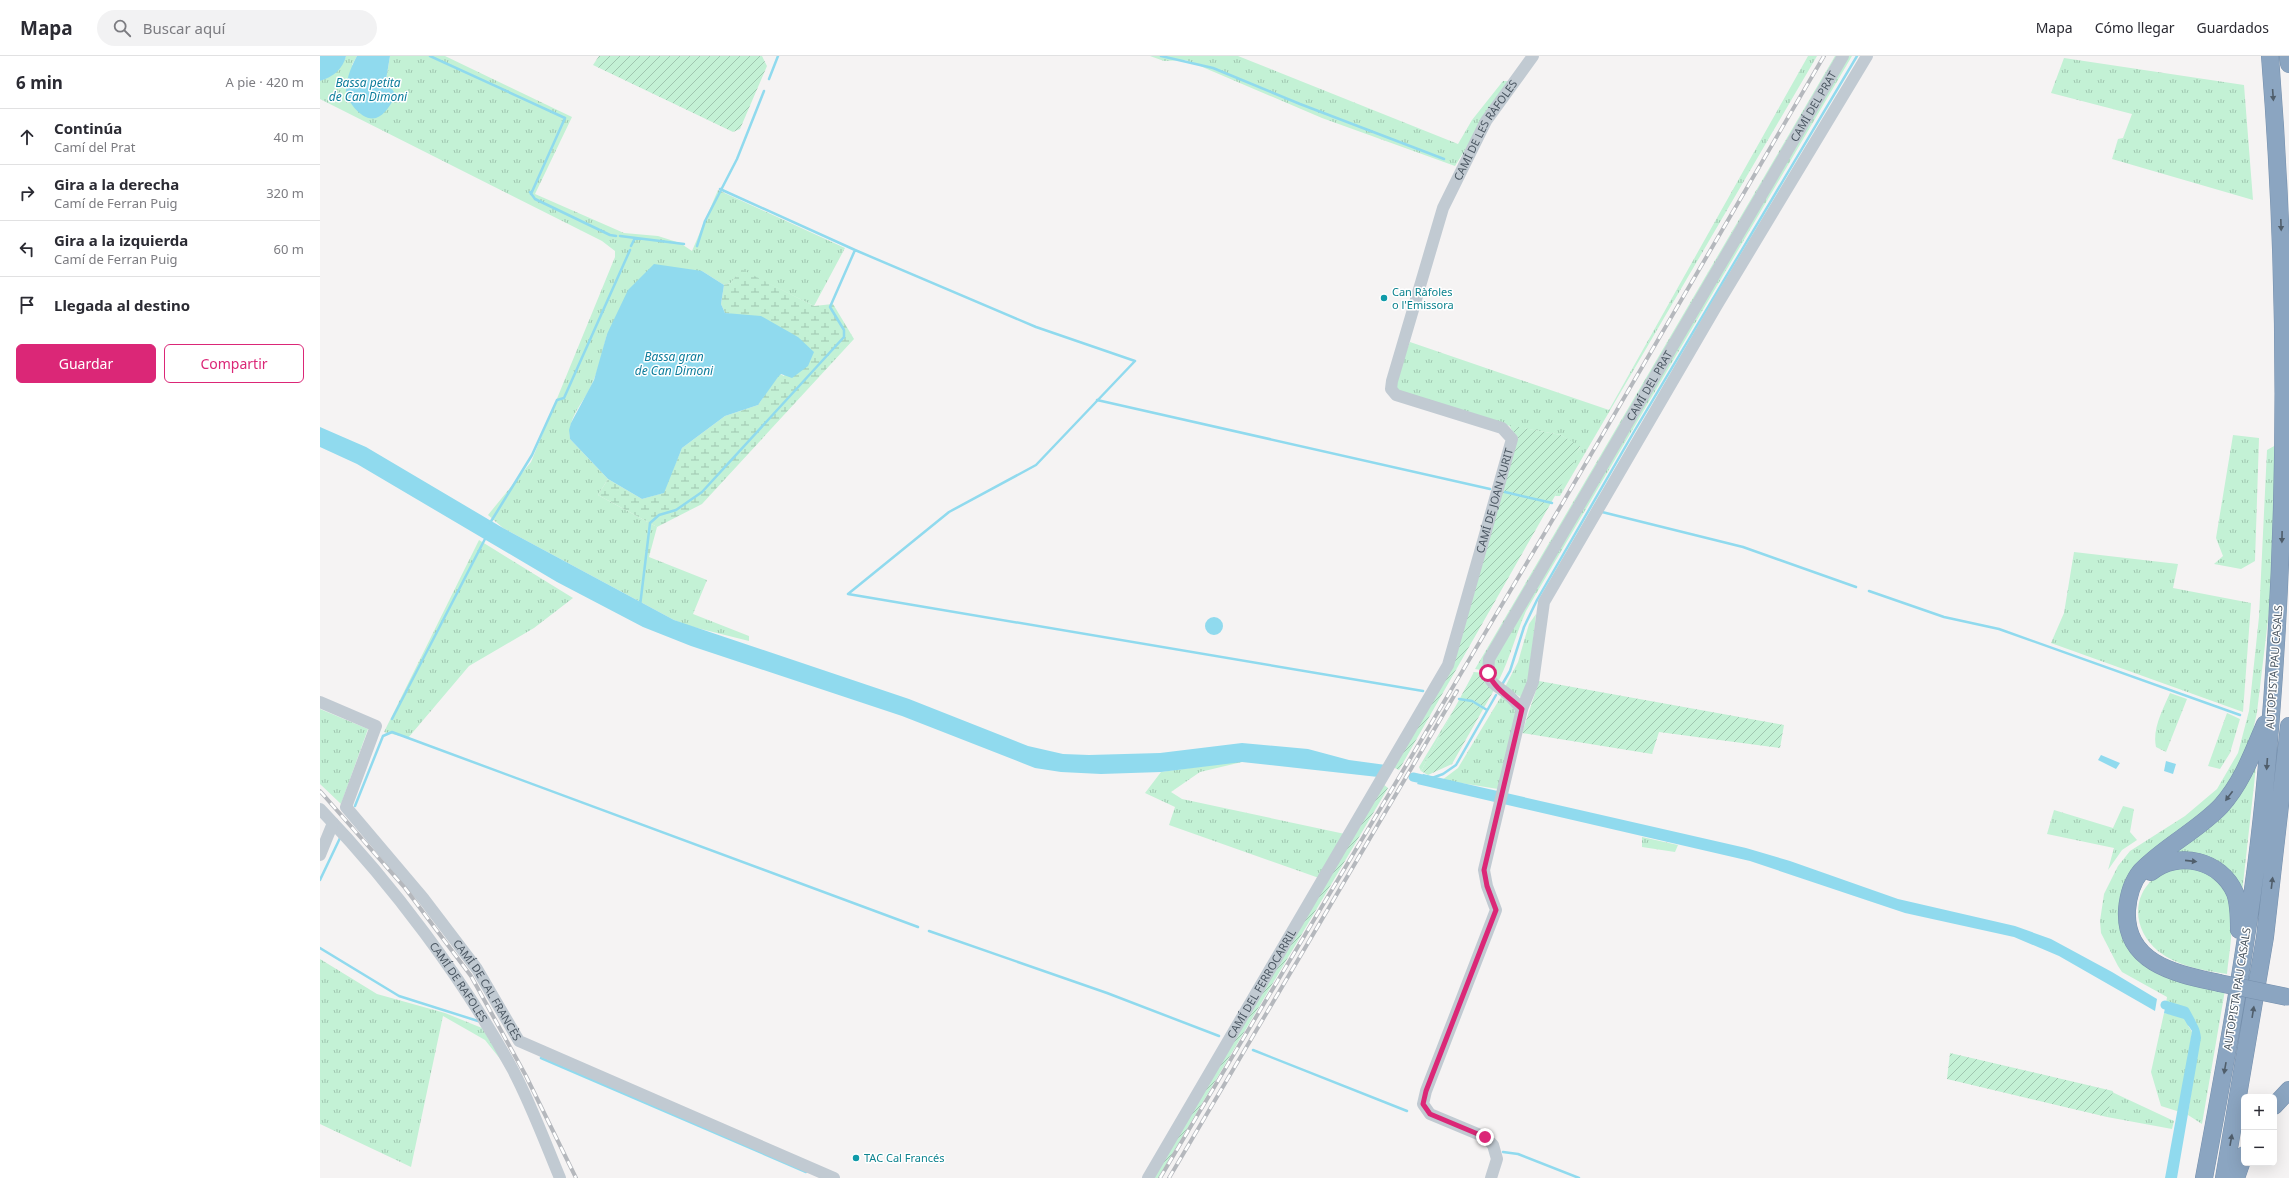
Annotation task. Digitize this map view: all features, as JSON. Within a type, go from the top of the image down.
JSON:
[{"type":"highway","name":"AUTOPISTA PAU CASALS","points":[[2204,1178],[2241,968],[2266,777],[2282,539],[2283,292],[2279,194],[2270,56]]},
{"type":"highway","points":[[2288,56],[2289,64]]},
{"type":"highway","points":[[2271,711],[2247,767],[2232,792],[2205,821],[2141,872],[2132,885],[2128,902],[2128,924],[2132,937],[2148,958],[2171,972],[2288,997]]},
{"type":"highway","name":"AUTOPISTA PAU CASALS","points":[[2224,1178],[2265,937],[2289,726]]},
{"type":"highway","points":[[2128,902],[2145,877],[2165,864],[2186,860],[2196,861],[2214,868],[2230,884],[2237,903],[2241,968]]},
{"type":"highway","points":[[2277,1103],[2289,1090]]},
{"type":"highway","points":[[2236,1178],[2241,1164]]},
{"type":"street","name":"CAMÍ DE LES RÀFOLES","points":[[1443,208],[1486,121],[1533,56]]},
{"type":"street","name":"CAMÍ DEL PRAT","points":[[1522,709],[1506,693],[1492,684],[1488,673],[1489,659],[1843,56]]},
{"type":"street","points":[[1491,1178],[1497,1159],[1493,1145],[1485,1137],[1430,1114],[1423,1104],[1426,1091],[1496,910],[1487,886],[1484,870],[1522,709],[1533,682],[1544,602],[1717,306],[1868,56]]},
{"type":"street","name":"CAMÍ DE JOAN XURIT","points":[[1375,790],[1448,665],[1512,439],[1502,428],[1409,400],[1396,395],[1391,389],[1443,208]]},
{"type":"street","name":"CAMÍ DE CAL FRANCÈS","points":[[320,702],[376,726],[346,807],[423,898],[477,969],[519,1041],[834,1178]]},
{"type":"street","name":"CAMÍ DEL FERROCARRIL","points":[[1148,1178],[1375,790]]},
{"type":"street","name":"CAMÍ DE RAFOLES","points":[[320,809],[334,823],[391,890],[459,981],[513,1070],[560,1178]]},
{"type":"street","points":[[320,855],[334,823]]},
{"type":"green space","points":[[346,56],[357,56],[352,65],[386,80],[390,56],[445,56],[572,117],[535,194],[624,233],[658,236],[680,243],[692,251],[718,190],[845,248],[814,306],[741,270],[731,283],[724,285],[702,271],[607,334],[600,363],[591,387],[574,415],[570,430],[570,439],[608,479],[598,495],[657,527],[649,557],[707,580],[693,614],[749,636],[749,641],[689,626],[674,620],[503,528],[488,515],[531,462],[615,257],[615,251],[602,241],[320,99],[320,81],[336,71]]},
{"type":"green space","points":[[599,56],[762,56],[767,66],[740,129],[733,132],[593,65]]},
{"type":"green space","points":[[1150,56],[1238,56],[1458,144],[1472,120],[1503,81],[1508,81],[1455,166],[1322,118],[1186,60],[1164,61]]},
{"type":"green space","points":[[1808,56],[1817,56],[1560,496],[1555,496],[1580,447],[1561,435],[1494,423],[1399,394],[1394,381],[1410,342],[1609,410]]},
{"type":"green space","points":[[1835,56],[1852,56],[1526,611],[1499,680],[1481,670],[1475,669]]},
{"type":"green space","points":[[2064,58],[2244,85],[2253,200],[2112,159],[2118,139],[2123,138],[2132,114],[2051,93]]},
{"type":"green space","points":[[741,269],[814,306],[833,304],[854,339],[702,504],[657,527],[598,495],[608,479],[642,499],[663,493],[682,448],[725,416],[758,405],[777,377],[780,374],[784,376],[798,337],[742,316],[725,313],[721,304],[724,285],[731,283]]},
{"type":"green space","points":[[1509,425],[1561,435],[1580,446],[1572,466],[1399,770],[1393,767],[1451,664],[1516,438]]},
{"type":"green space","points":[[2233,435],[2259,438],[2255,561],[2241,569],[2214,564],[2223,556],[2216,538]]},
{"type":"green space","points":[[2276,445],[2270,603],[2257,712],[2250,745],[2239,771],[2209,811],[2136,865],[2122,891],[2119,906],[2119,920],[2127,947],[2137,959],[2149,969],[2166,978],[2176,981],[2225,990],[2202,1124],[2188,1115],[2199,1036],[2195,1020],[2165,1010],[2167,997],[2122,972],[2101,933],[2100,921],[2104,894],[2118,866],[2130,851],[2185,816],[2217,789],[2238,753],[2249,711],[2259,617],[2267,450]]},
{"type":"green space","points":[[479,540],[573,598],[534,628],[469,666],[408,738],[384,732]]},
{"type":"green space","points":[[2074,552],[2178,564],[2173,588],[2251,603],[2243,712],[2051,643],[2064,613]]},
{"type":"green space","points":[[1536,614],[1529,679],[1522,698],[1505,687],[1518,662],[1529,624]]},
{"type":"green space","points":[[1474,672],[1484,673],[1494,690],[1452,764],[1428,775],[1421,771]]},
{"type":"green space","points":[[1539,681],[1784,725],[1780,748],[1659,732],[1652,754],[1522,733]]},
{"type":"green space","points":[[2170,693],[2187,699],[2166,752],[2156,747],[2155,740],[2161,712]]},
{"type":"green space","points":[[1502,695],[1517,712],[1498,789],[1442,780],[1458,768]]},
{"type":"green space","points":[[1457,704],[1421,771],[1419,767]]},
{"type":"green space","points":[[320,709],[368,729],[341,804],[320,784]]},
{"type":"green space","points":[[2227,713],[2240,719],[2230,753],[2220,769],[2208,766]]},
{"type":"green space","points":[[2257,758],[2242,893],[2232,876],[2169,856]]},
{"type":"green space","points":[[1232,762],[1242,762],[1200,772],[1171,792],[1182,799],[1345,834],[1319,878],[1169,825],[1175,807],[1145,793],[1161,772]]},
{"type":"green space","points":[[1383,784],[1388,788],[1158,1178],[1151,1178]]},
{"type":"green space","points":[[2123,806],[2134,809],[2130,832],[2137,840],[2122,850],[2108,870],[2114,848],[2047,834],[2054,810],[2113,828]]},
{"type":"green space","points":[[1642,837],[1678,845],[1675,852],[1642,847]]},
{"type":"green space","points":[[2182,868],[2199,869],[2209,872],[2219,881],[2226,892],[2232,919],[2227,974],[2191,967],[2174,961],[2158,951],[2144,935],[2138,916],[2138,906],[2146,887],[2160,874]]},
{"type":"green space","points":[[320,959],[377,994],[445,1013],[482,1028],[505,1065],[485,1040],[443,1016],[411,1167],[320,1124]]},
{"type":"green space","points":[[2164,1013],[2183,1017],[2192,1032],[2180,1112],[2161,1106],[2151,1072]]},
{"type":"green space","points":[[1950,1053],[2113,1091],[2107,1117],[1947,1079]]},
{"type":"green space","points":[[2112,1092],[2174,1121],[2172,1129],[2107,1117]]},
{"type":"water","name":"Bassa petita de Can Dimoni","points":[[320,56],[346,56],[345,61],[337,72],[320,81]]},
{"type":"water","name":"Bassa petita de Can Dimoni","points":[[357,56],[390,56],[386,80],[396,95],[385,112],[376,118],[365,117],[355,109],[346,93],[349,75]]},
{"type":"water","name":"Bassa gran de Can Dimoni","points":[[654,264],[702,271],[724,285],[721,304],[725,313],[761,316],[798,337],[814,352],[808,366],[792,378],[781,374],[758,405],[725,416],[682,448],[664,493],[642,499],[608,479],[570,439],[569,430],[571,423],[594,380],[607,334],[628,290]]},
{"type":"water","points":[[320,427],[366,447],[503,528],[674,620],[909,699],[1028,746],[1063,754],[1089,755],[1160,753],[1242,743],[1308,749],[1349,760],[1386,765],[1378,777],[1242,762],[1161,772],[1101,774],[1061,772],[1035,768],[902,716],[691,646],[643,627],[557,582],[357,464],[320,447]]},
{"type":"water","points":[[1214,617],[1220,620],[1223,626],[1220,632],[1214,635],[1208,632],[1205,626],[1208,620]]},
{"type":"water","points":[[2101,755],[2120,763],[2116,769],[2098,760]]},
{"type":"water","points":[[2166,761],[2176,764],[2173,774],[2164,771]]},
{"type":"water","points":[[1423,774],[1746,848],[1790,861],[1898,899],[2015,926],[2051,939],[2112,972],[2157,999],[2155,1011],[2059,956],[2014,937],[1905,913],[1750,861],[1417,784]]},
{"type":"water","points":[[2166,1003],[2190,1015],[2194,1019],[2200,1031],[2201,1038],[2177,1178],[2165,1178],[2192,1031],[2184,1019],[2164,1013]]},
{"type":"waterway","points":[[430,56],[565,118],[531,194]]},
{"type":"waterway","points":[[769,79],[778,56]]},
{"type":"waterway","points":[[1161,56],[1213,68],[1300,104],[1444,159]]},
{"type":"waterway","points":[[1503,683],[1510,671],[1524,627],[1537,600],[1635,430],[1857,56]]},
{"type":"waterway","points":[[697,246],[705,221],[737,159],[764,91]]},
{"type":"waterway","points":[[720,189],[855,250]]},
{"type":"waterway","points":[[530,192],[535,199],[610,235],[616,236]]},
{"type":"waterway","points":[[620,236],[684,244]]},
{"type":"waterway","points":[[631,246],[635,238]]},
{"type":"waterway","points":[[490,523],[532,455],[557,400],[564,398],[630,250]]},
{"type":"waterway","points":[[640,606],[650,523],[659,515],[676,510],[702,492],[844,337],[844,330],[830,307],[855,250],[1036,327],[1135,361],[1036,465],[949,512],[848,594],[1423,691]]},
{"type":"waterway","points":[[1097,400],[1490,489]]},
{"type":"waterway","points":[[1505,492],[1552,503]]},
{"type":"waterway","points":[[1602,512],[1743,547],[1856,587]]},
{"type":"waterway","points":[[392,719],[486,537]]},
{"type":"waterway","points":[[1869,591],[1944,617],[1999,629],[2240,715]]},
{"type":"waterway","points":[[1432,778],[1443,774],[1456,765],[1496,695]]},
{"type":"waterway","points":[[1459,699],[1472,701],[1487,710]]},
{"type":"waterway","points":[[355,806],[383,736],[392,732],[918,927]]},
{"type":"waterway","points":[[1413,777],[1431,781]]},
{"type":"waterway","points":[[320,880],[340,838]]},
{"type":"waterway","points":[[929,931],[1107,993],[1219,1036]]},
{"type":"waterway","points":[[320,948],[399,996],[478,1021]]},
{"type":"waterway","points":[[2165,1005],[2185,1011],[2191,1022]]},
{"type":"waterway","points":[[1253,1050],[1407,1111]]},
{"type":"waterway","points":[[541,1058],[806,1172]]},
{"type":"waterway","points":[[1503,1152],[1518,1154],[1579,1178]]},
{"type":"railway","points":[[1160,1178],[1562,504],[1824,56]]},
{"type":"railway","points":[[1169,1178],[1457,691]]},
{"type":"railway","points":[[320,791],[405,888],[471,976],[526,1076],[576,1178]]},
{"type":"place","name":"Can Ràfoles o l'Emissora","points":[[1384,298]]},
{"type":"place","name":"TAC Cal Francés","points":[[856,1158]]},
{"type":"route","points":[[1485,1137],[1430,1114],[1423,1104],[1426,1091],[1496,910],[1487,886],[1484,870],[1522,709],[1506,693],[1492,684],[1488,673]]}]
